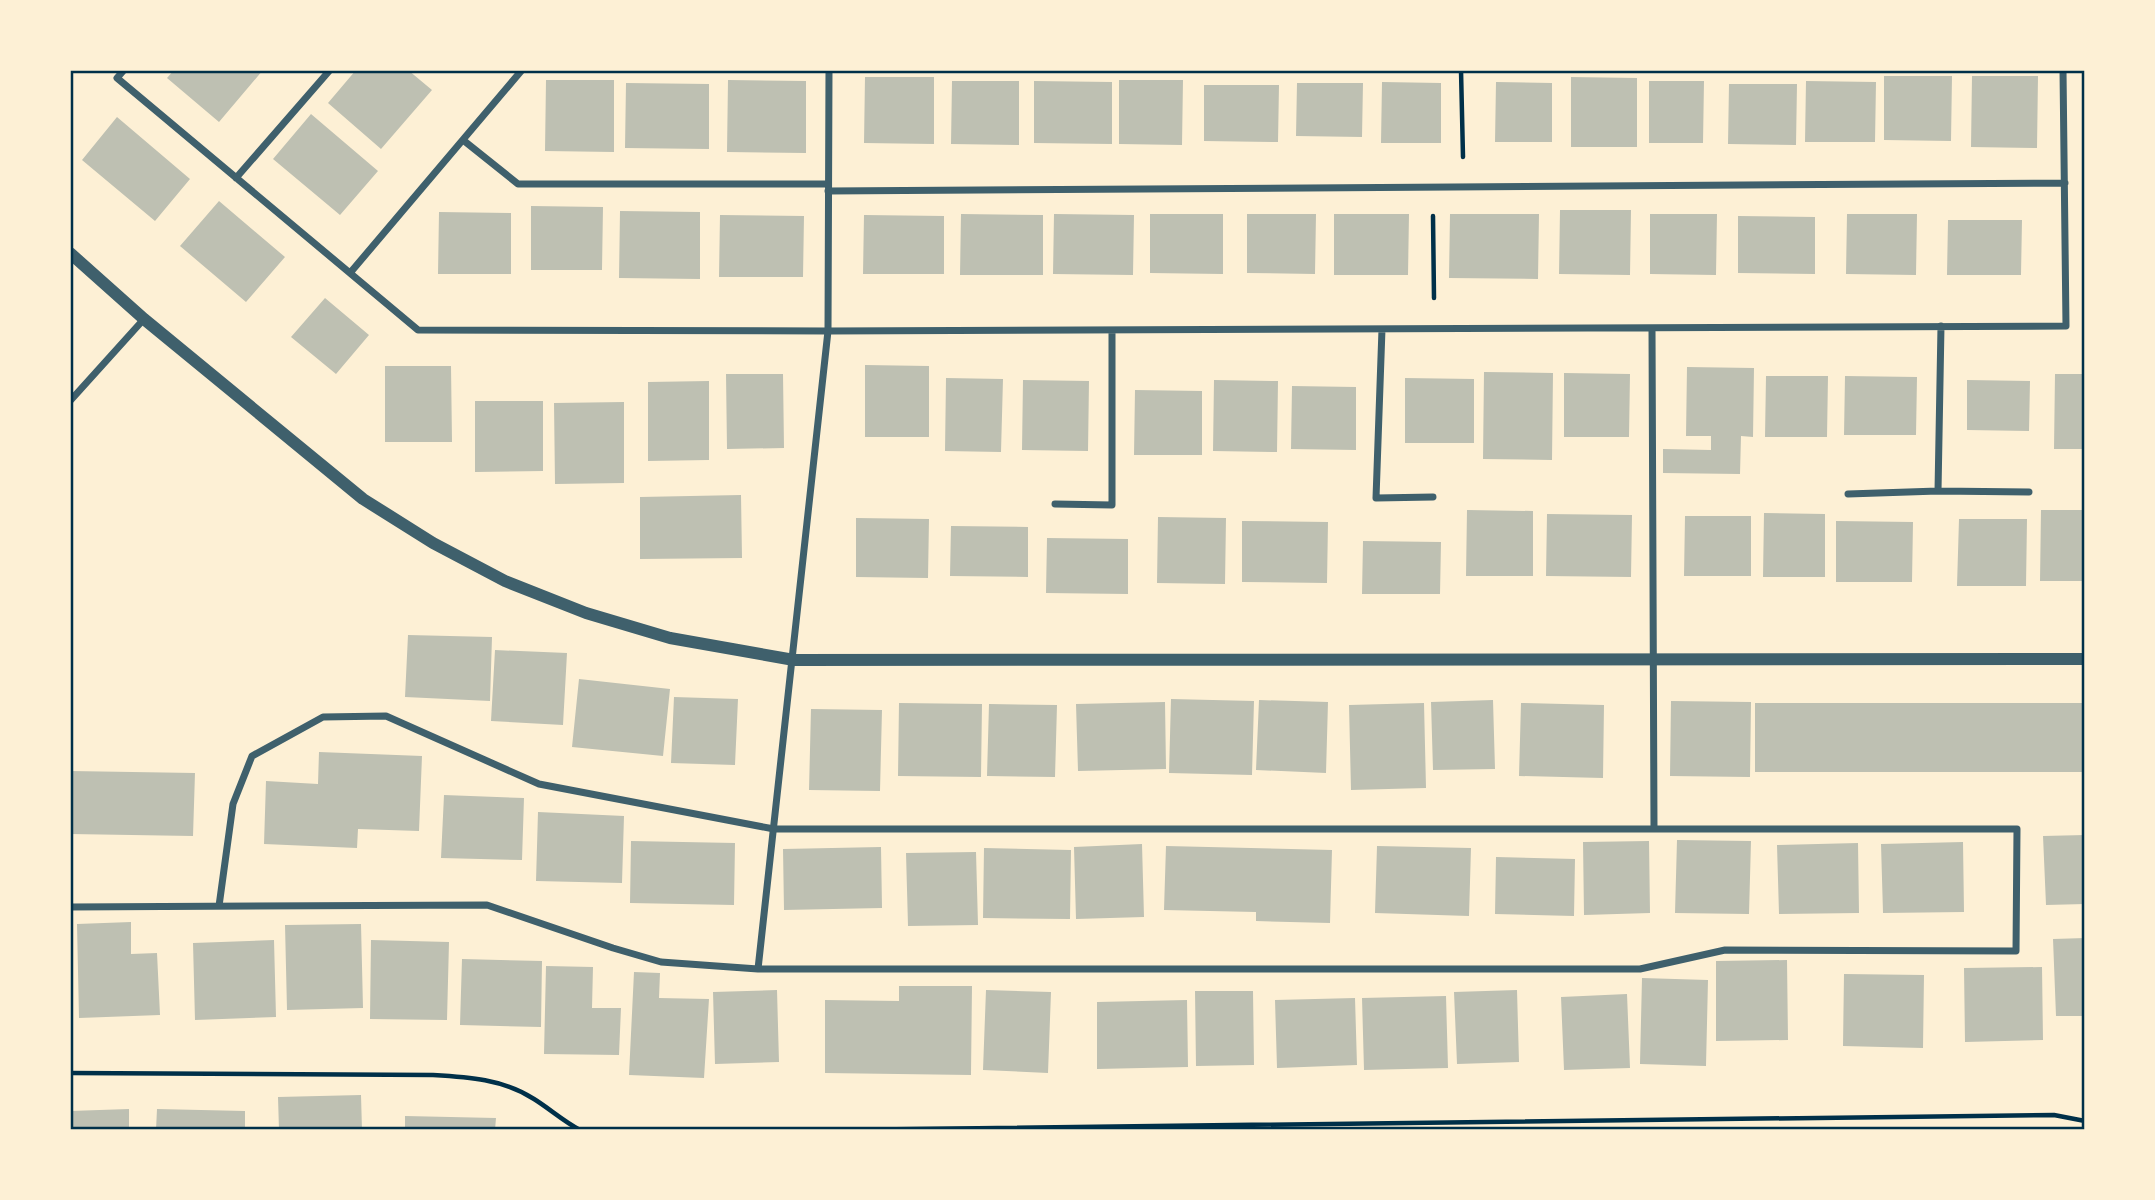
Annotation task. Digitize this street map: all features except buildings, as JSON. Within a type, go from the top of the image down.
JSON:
[{"type":"street","points":[[124,70],[117,78],[418,330],[828,331],[2066,326],[2063,70]]},
{"type":"street","points":[[236,178],[330,70]]},
{"type":"street","points":[[350,273],[522,70]]},
{"type":"street","points":[[758,969],[828,331],[829,70]]},
{"type":"street","points":[[463,140],[518,184],[828,188],[2065,183]]},
{"type":"street","points":[[70,253],[144,319],[363,499],[433,543],[505,581],[586,613],[670,638],[794,660],[2085,659]]},
{"type":"street","points":[[70,401],[144,319]]},
{"type":"street","points":[[1938,491],[1941,326]]},
{"type":"street","points":[[1651,328],[1654,829]]},
{"type":"street","points":[[1382,329],[1376,498],[1433,497]]},
{"type":"street","points":[[1055,504],[1112,505],[1112,330]]},
{"type":"street","points":[[1848,494],[2029,492]]},
{"type":"street","points":[[70,907],[487,905],[613,948],[661,961],[758,969],[1640,969],[1725,950],[2017,951],[2017,829],[774,830],[538,784],[386,716],[323,717],[252,756],[233,804],[219,906]]},
{"type":"path","points":[[1461,70],[1463,187]]},
{"type":"path","points":[[1433,187],[1434,328]]},
{"type":"path","points":[[70,1073],[433,1075],[477,1078],[526,1094],[564,1122],[580,1130]]},
{"type":"path","points":[[835,1130],[2054,1115],[2085,1121]]}]
